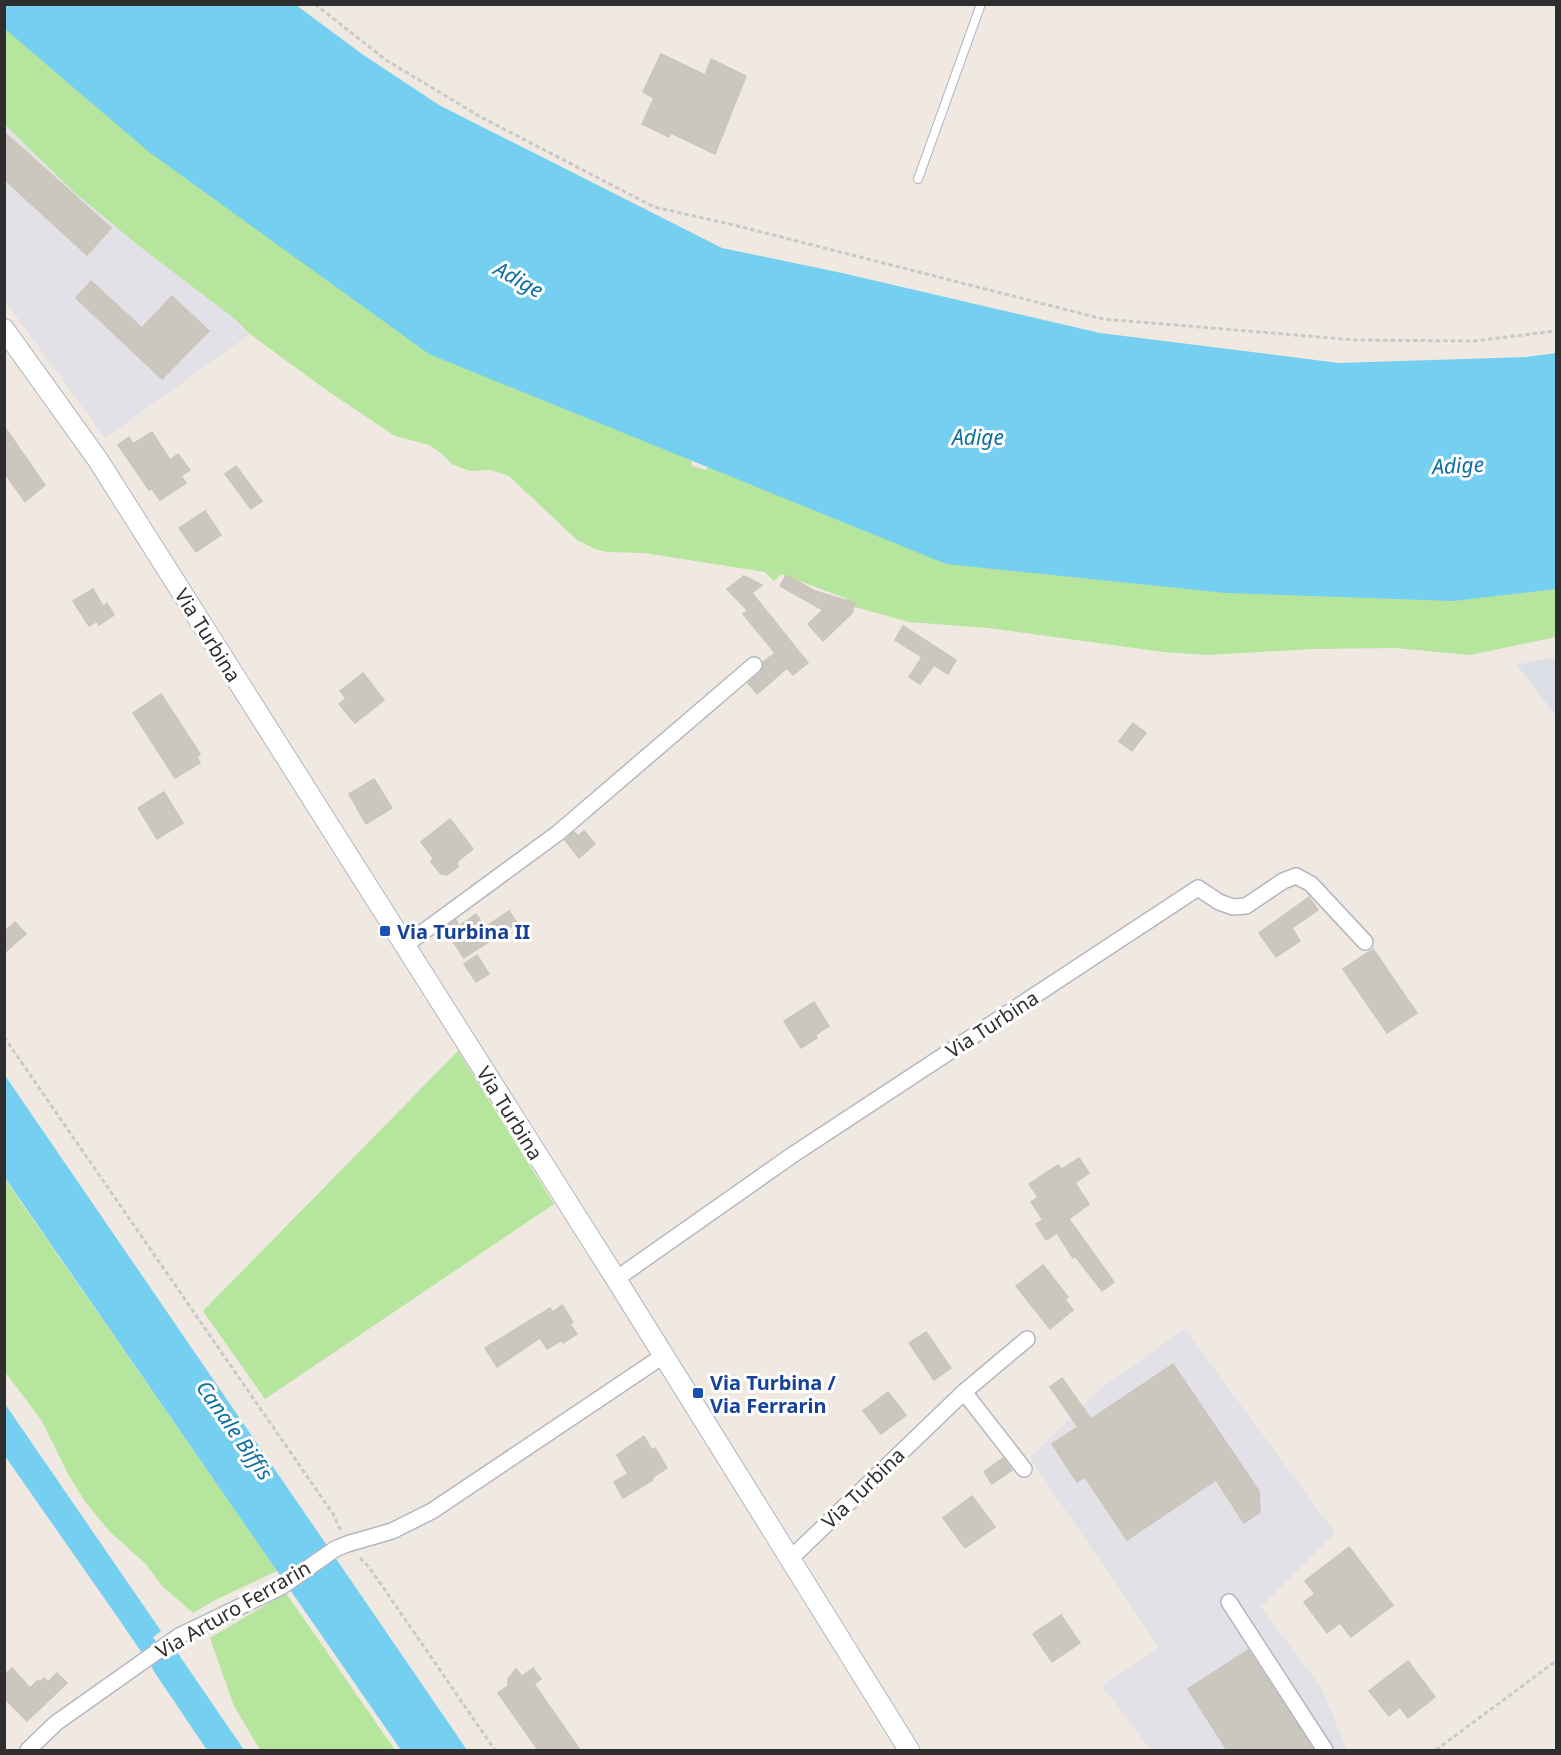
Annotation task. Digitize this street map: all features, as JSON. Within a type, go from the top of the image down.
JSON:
[{"type":"street","name":"Via Turbina","points":[[4,329],[98,460],[616,1279],[909,1750]]},
{"type":"street","points":[[404,946],[558,833],[754,664]]},
{"type":"street","name":"Via Turbina","points":[[616,1279],[791,1156],[1198,888],[1219,902],[1233,907],[1246,906],[1283,881],[1296,876],[1311,884],[1365,942]]},
{"type":"street","name":"Via Turbina","points":[[789,1560],[964,1392],[1027,1339]]},
{"type":"street","name":"Via Arturo Ferrarin","points":[[28,1750],[56,1723],[179,1636],[281,1587],[341,1546],[392,1531],[432,1511],[663,1356]]},
{"type":"street","points":[[964,1392],[1024,1469]]},
{"type":"street","points":[[1229,1602],[1325,1750]]},
{"type":"lane","points":[[918,179],[981,4]]},
{"type":"path","points":[[315,4],[386,60],[479,116],[654,207],[734,225],[1103,319],[1356,340],[1474,341],[1557,332]]},
{"type":"path","points":[[4,1037],[333,1514],[341,1546],[369,1567],[495,1750]]},
{"type":"path","points":[[1436,1750],[1557,1661]]},
{"type":"shaded area","points":[[7,128],[74,192],[139,246],[235,319],[250,334],[105,438],[5,301],[4,131]]},
{"type":"shaded area","points":[[1556,657],[1556,716],[1517,665]]},
{"type":"shaded area","points":[[1185,1329],[1335,1533],[1261,1607],[1321,1687],[1347,1750],[1151,1750],[1102,1686],[1159,1648],[1030,1458],[1102,1387]]},
{"type":"green space","points":[[4,12],[688,429],[692,466],[706,470],[714,453],[1556,557],[1556,637],[1470,655],[1395,648],[1314,649],[1207,655],[1164,652],[988,628],[909,622],[855,607],[845,598],[781,574],[774,581],[765,572],[644,553],[607,552],[595,549],[577,540],[509,476],[491,470],[469,471],[452,464],[429,445],[395,436],[322,387],[250,334],[235,319],[139,246],[74,192],[5,125]]},
{"type":"green space","points":[[458,1051],[554,1204],[265,1399],[203,1311]]},
{"type":"green space","points":[[4,1178],[277,1571],[193,1613],[162,1586],[146,1564],[109,1531],[84,1500],[68,1474],[42,1421],[5,1372]]},
{"type":"green space","points":[[286,1593],[395,1750],[260,1750],[234,1706],[210,1638]]},
{"type":"water","name":"Adige","points":[[5,4],[296,5],[362,54],[439,105],[722,248],[842,273],[1100,333],[1339,363],[1526,357],[1556,353],[1556,589],[1453,601],[1226,593],[946,564],[429,354],[149,152],[5,29]]},
{"type":"water","name":"Canale Biffis","points":[[4,1074],[467,1750],[401,1750],[5,1178]]},
{"type":"water","points":[[5,1404],[161,1631],[139,1648],[5,1456]]},
{"type":"water","points":[[177,1652],[244,1750],[207,1750],[153,1670]]},
{"type":"building","points":[[661,54],[705,75],[711,59],[746,76],[715,154],[671,133],[669,137],[642,124],[654,98],[643,92]]},
{"type":"building","points":[[4,132],[111,228],[87,255],[4,179]]},
{"type":"building","points":[[91,281],[142,328],[172,296],[209,331],[162,379],[76,298]]},
{"type":"building","points":[[4,426],[45,485],[25,502],[4,472]]},
{"type":"building","points":[[152,432],[170,460],[178,454],[190,470],[181,476],[186,483],[160,500],[152,489],[149,490],[118,445],[129,437],[133,444]]},
{"type":"building","points":[[236,466],[262,501],[251,509],[225,474]]},
{"type":"building","points":[[205,511],[221,535],[196,552],[179,528]]},
{"type":"building","points":[[786,575],[815,591],[855,603],[852,613],[823,641],[808,624],[823,610],[780,586]]},
{"type":"building","points":[[744,576],[762,585],[752,593],[808,663],[793,675],[787,668],[757,694],[748,683],[761,672],[763,662],[775,653],[743,614],[748,611],[727,589]]},
{"type":"building","points":[[93,589],[103,606],[107,603],[114,615],[99,625],[97,621],[89,626],[73,601]]},
{"type":"building","points":[[903,626],[956,660],[948,674],[934,665],[920,684],[909,677],[922,657],[895,640]]},
{"type":"building","points":[[363,673],[384,700],[355,723],[339,704],[346,698],[340,691]]},
{"type":"building","points":[[161,694],[200,754],[197,757],[200,763],[175,778],[133,713]]},
{"type":"building","points":[[1133,723],[1146,733],[1132,751],[1119,741]]},
{"type":"building","points":[[374,779],[392,808],[366,824],[349,794]]},
{"type":"building","points":[[164,792],[183,823],[157,839],[138,808]]},
{"type":"building","points":[[450,819],[473,849],[457,862],[458,867],[447,875],[441,874],[431,862],[433,858],[421,842]]},
{"type":"building","points":[[584,831],[595,844],[579,858],[565,840],[574,832],[578,836]]},
{"type":"building","points":[[1309,897],[1318,910],[1292,928],[1300,941],[1276,957],[1259,933]]},
{"type":"building","points":[[509,911],[517,923],[464,958],[444,928],[456,920],[459,926],[476,914],[485,927]]},
{"type":"building","points":[[15,922],[26,934],[4,953],[4,932]]},
{"type":"building","points":[[1373,949],[1417,1013],[1387,1033],[1343,969]]},
{"type":"building","points":[[477,955],[489,974],[476,982],[464,964]]},
{"type":"building","points":[[814,1002],[829,1026],[815,1035],[817,1038],[801,1048],[784,1021]]},
{"type":"building","points":[[1079,1158],[1089,1173],[1075,1183],[1089,1204],[1069,1219],[1114,1282],[1102,1291],[1075,1256],[1073,1258],[1057,1233],[1046,1240],[1036,1224],[1043,1220],[1031,1202],[1038,1197],[1029,1184],[1058,1165],[1062,1169]]},
{"type":"building","points":[[1043,1265],[1068,1297],[1065,1299],[1073,1310],[1050,1329],[1016,1286]]},
{"type":"building","points":[[562,1305],[573,1322],[570,1324],[577,1334],[547,1349],[540,1338],[497,1367],[485,1348],[550,1308],[553,1312]]},
{"type":"building","points":[[926,1332],[951,1368],[934,1380],[909,1343]]},
{"type":"building","points":[[1173,1364],[1259,1491],[1260,1512],[1244,1523],[1216,1480],[1127,1540],[1085,1477],[1077,1482],[1052,1444],[1078,1427],[1050,1387],[1062,1378],[1091,1419]]},
{"type":"building","points":[[888,1392],[906,1415],[881,1434],[863,1411]]},
{"type":"building","points":[[644,1436],[652,1450],[655,1448],[667,1468],[652,1478],[653,1480],[623,1498],[614,1482],[628,1474],[617,1455]]},
{"type":"building","points":[[1003,1458],[1012,1470],[992,1484],[984,1472]]},
{"type":"building","points":[[972,1496],[995,1527],[965,1548],[943,1518]]},
{"type":"building","points":[[1349,1547],[1393,1605],[1351,1637],[1340,1623],[1327,1633],[1304,1602],[1315,1594],[1305,1581]]},
{"type":"building","points":[[1061,1615],[1080,1643],[1052,1662],[1033,1634]]},
{"type":"building","points":[[1248,1650],[1314,1750],[1227,1750],[1188,1689]]},
{"type":"building","points":[[1408,1661],[1435,1697],[1408,1718],[1400,1707],[1389,1716],[1369,1691]]},
{"type":"building","points":[[12,1668],[30,1688],[38,1680],[40,1682],[44,1678],[48,1682],[57,1673],[67,1683],[27,1721],[4,1698],[4,1675]]},
{"type":"building","points":[[533,1668],[541,1679],[534,1684],[580,1750],[538,1750],[498,1693],[508,1686],[508,1679],[516,1669],[522,1676]]},
{"type":"waterway","points":[[132,1622],[174,1684]]},
{"type":"place","name":"Via Turbina II","points":[[385,931]]},
{"type":"place","name":"Via Turbina / Via Ferrarin","points":[[698,1393]]}]
